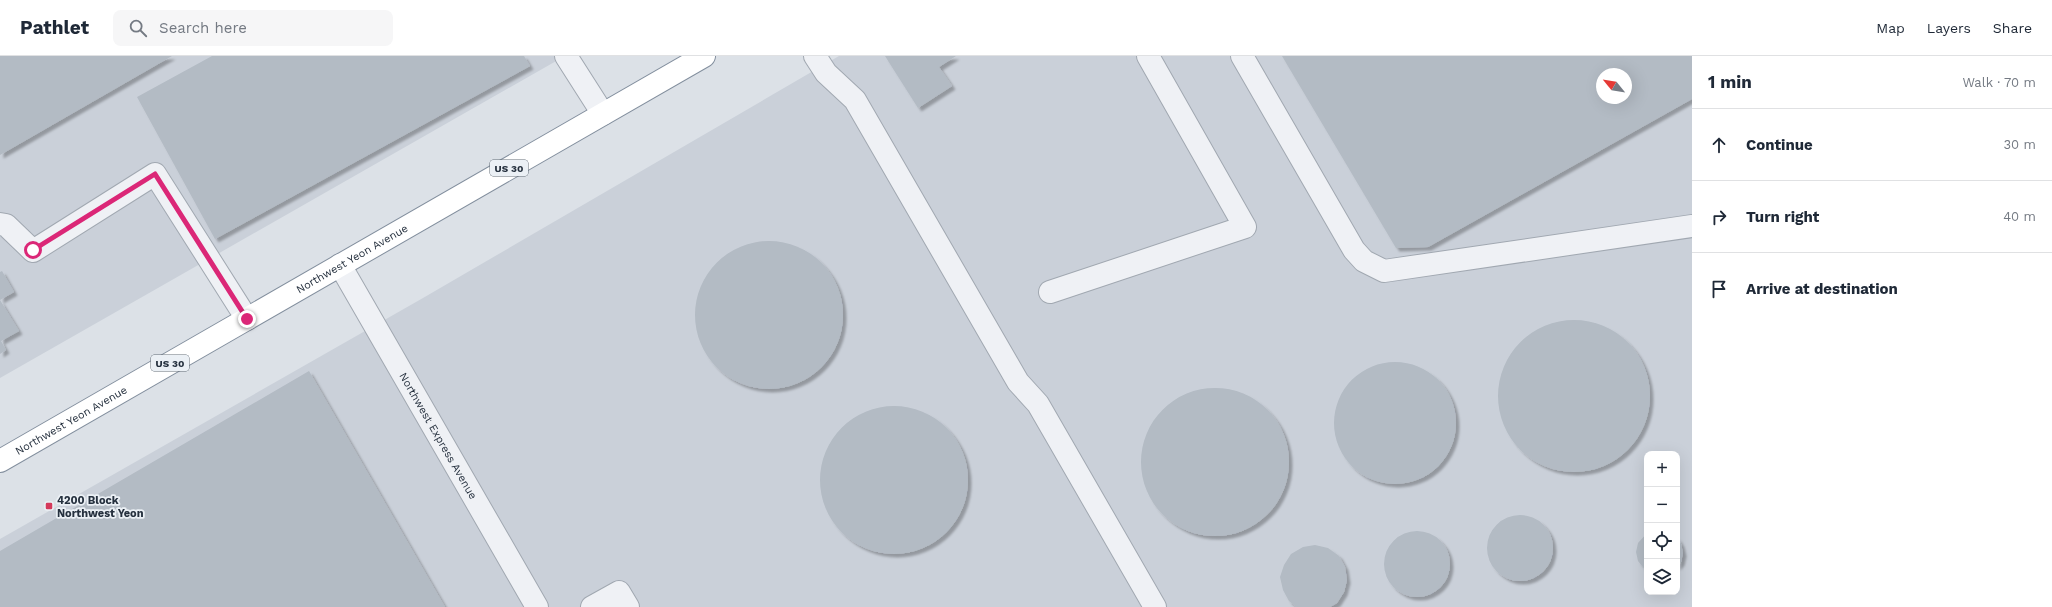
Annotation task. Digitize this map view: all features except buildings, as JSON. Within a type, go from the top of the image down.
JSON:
[{"type":"highway","name":"Northwest Yeon Avenue","points":[[0,461],[704,56]]},
{"type":"street","points":[[566,56],[603,114]]},
{"type":"street","points":[[815,56],[826,73],[855,100],[1018,382],[1038,404],[1155,607]]},
{"type":"street","points":[[1050,292],[1245,227],[1148,56]]},
{"type":"street","points":[[1242,56],[1354,250],[1364,261],[1384,271],[1692,226]]},
{"type":"street","points":[[0,224],[6,225],[33,250],[155,174],[247,319]]},
{"type":"street","name":"Northwest Express Avenue","points":[[340,265],[537,607]]},
{"type":"street","points":[[592,607],[619,592],[628,607]]},
{"type":"shaded area","points":[[0,56],[565,56],[0,378]]},
{"type":"shaded area","points":[[839,56],[1692,56],[1692,607],[0,607],[0,539],[423,298]]},
{"type":"place","name":"4200 Block Northwest Yeon","points":[[49,506]]},
{"type":"route","points":[[33,250],[155,174],[247,319]]}]
